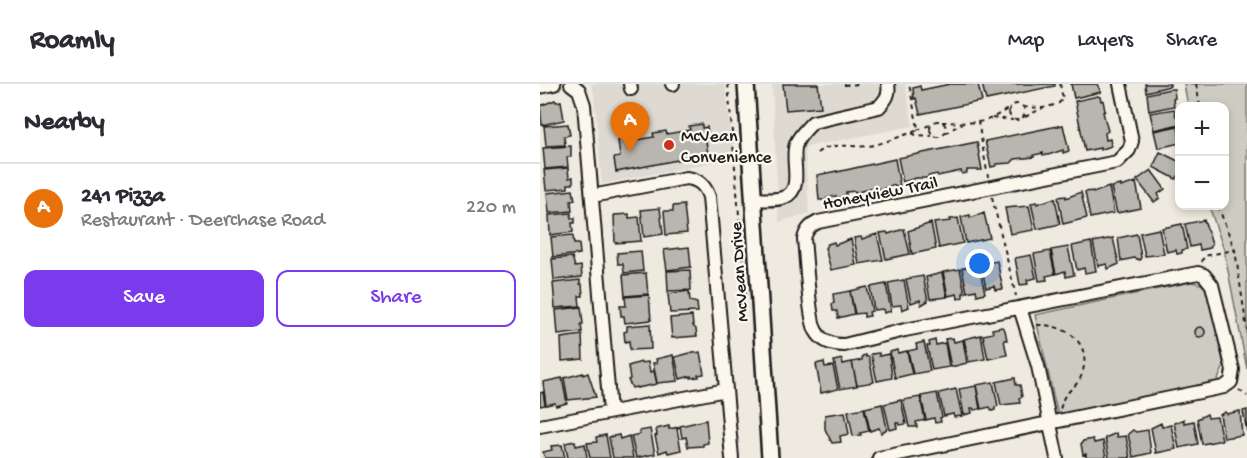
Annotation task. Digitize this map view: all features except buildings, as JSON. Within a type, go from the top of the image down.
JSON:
[{"type":"main road","name":"McVean Drive","points":[[746,84],[770,458]]},
{"type":"street","points":[[540,87],[554,84]]},
{"type":"street","points":[[572,84],[579,90],[584,101],[610,412]]},
{"type":"street","points":[[752,200],[784,198],[792,192],[795,183],[795,145],[807,127],[813,122],[879,107],[886,100],[889,92],[888,84]]},
{"type":"street","name":"Honeyview Trail","points":[[1120,84],[1132,141],[1124,157],[1117,162],[818,222],[811,226],[804,239],[814,326],[817,333],[829,343],[844,345],[905,330],[1198,273]]},
{"type":"street","points":[[592,196],[686,178],[698,181],[704,186],[709,197],[732,458]]},
{"type":"street","points":[[879,458],[1224,387],[1231,382],[1233,370],[1212,285],[1204,275],[1198,273]]},
{"type":"street","points":[[1020,308],[1038,366],[1057,458]]},
{"type":"street","points":[[540,426],[726,390]]},
{"type":"path","points":[[728,84],[746,306]]},
{"type":"path","points":[[844,86],[861,84]]},
{"type":"path","points":[[909,84],[917,129]]},
{"type":"path","points":[[992,118],[1020,120],[1043,108],[1058,104],[1063,99],[1060,84]]},
{"type":"path","points":[[1196,84],[1199,102]]},
{"type":"path","points":[[817,153],[832,147],[848,145],[860,147],[881,143],[912,133],[936,121],[963,123],[992,118],[1016,104],[1023,107],[1043,108]]},
{"type":"path","points":[[1023,107],[1026,111],[1025,117]]},
{"type":"path","points":[[1010,108],[1010,115],[1014,120]]},
{"type":"path","points":[[978,121],[1012,286],[1020,308]]},
{"type":"path","points":[[942,122],[946,127],[945,133]]},
{"type":"path","points":[[912,133],[940,137],[963,123]]},
{"type":"path","points":[[930,125],[930,132],[934,136]]},
{"type":"path","points":[[1219,210],[1234,250],[1247,330]]},
{"type":"path","points":[[1198,273],[1204,256],[1234,250]]},
{"type":"path","points":[[1025,326],[1057,326],[1068,331],[1077,339],[1082,350],[1083,373],[1077,384],[1064,396],[1058,412],[1048,423]]},
{"type":"shaded area","points":[[591,84],[725,84],[734,158],[602,184],[594,93]]},
{"type":"shaded area","points":[[772,84],[905,84],[913,126],[805,147],[809,213],[779,222]]},
{"type":"shaded area","points":[[1184,84],[1247,84],[1247,369],[1224,250],[1210,210],[1229,210],[1229,102],[1187,102]]},
{"type":"shaded area","points":[[1191,282],[1201,284],[1208,290],[1224,366],[1217,381],[1058,416],[1035,315]]},
{"type":"place","name":"McVean Convenience","points":[[669,145]]},
{"type":"place","name":"241 Pizza","points":[[630,152]]}]
